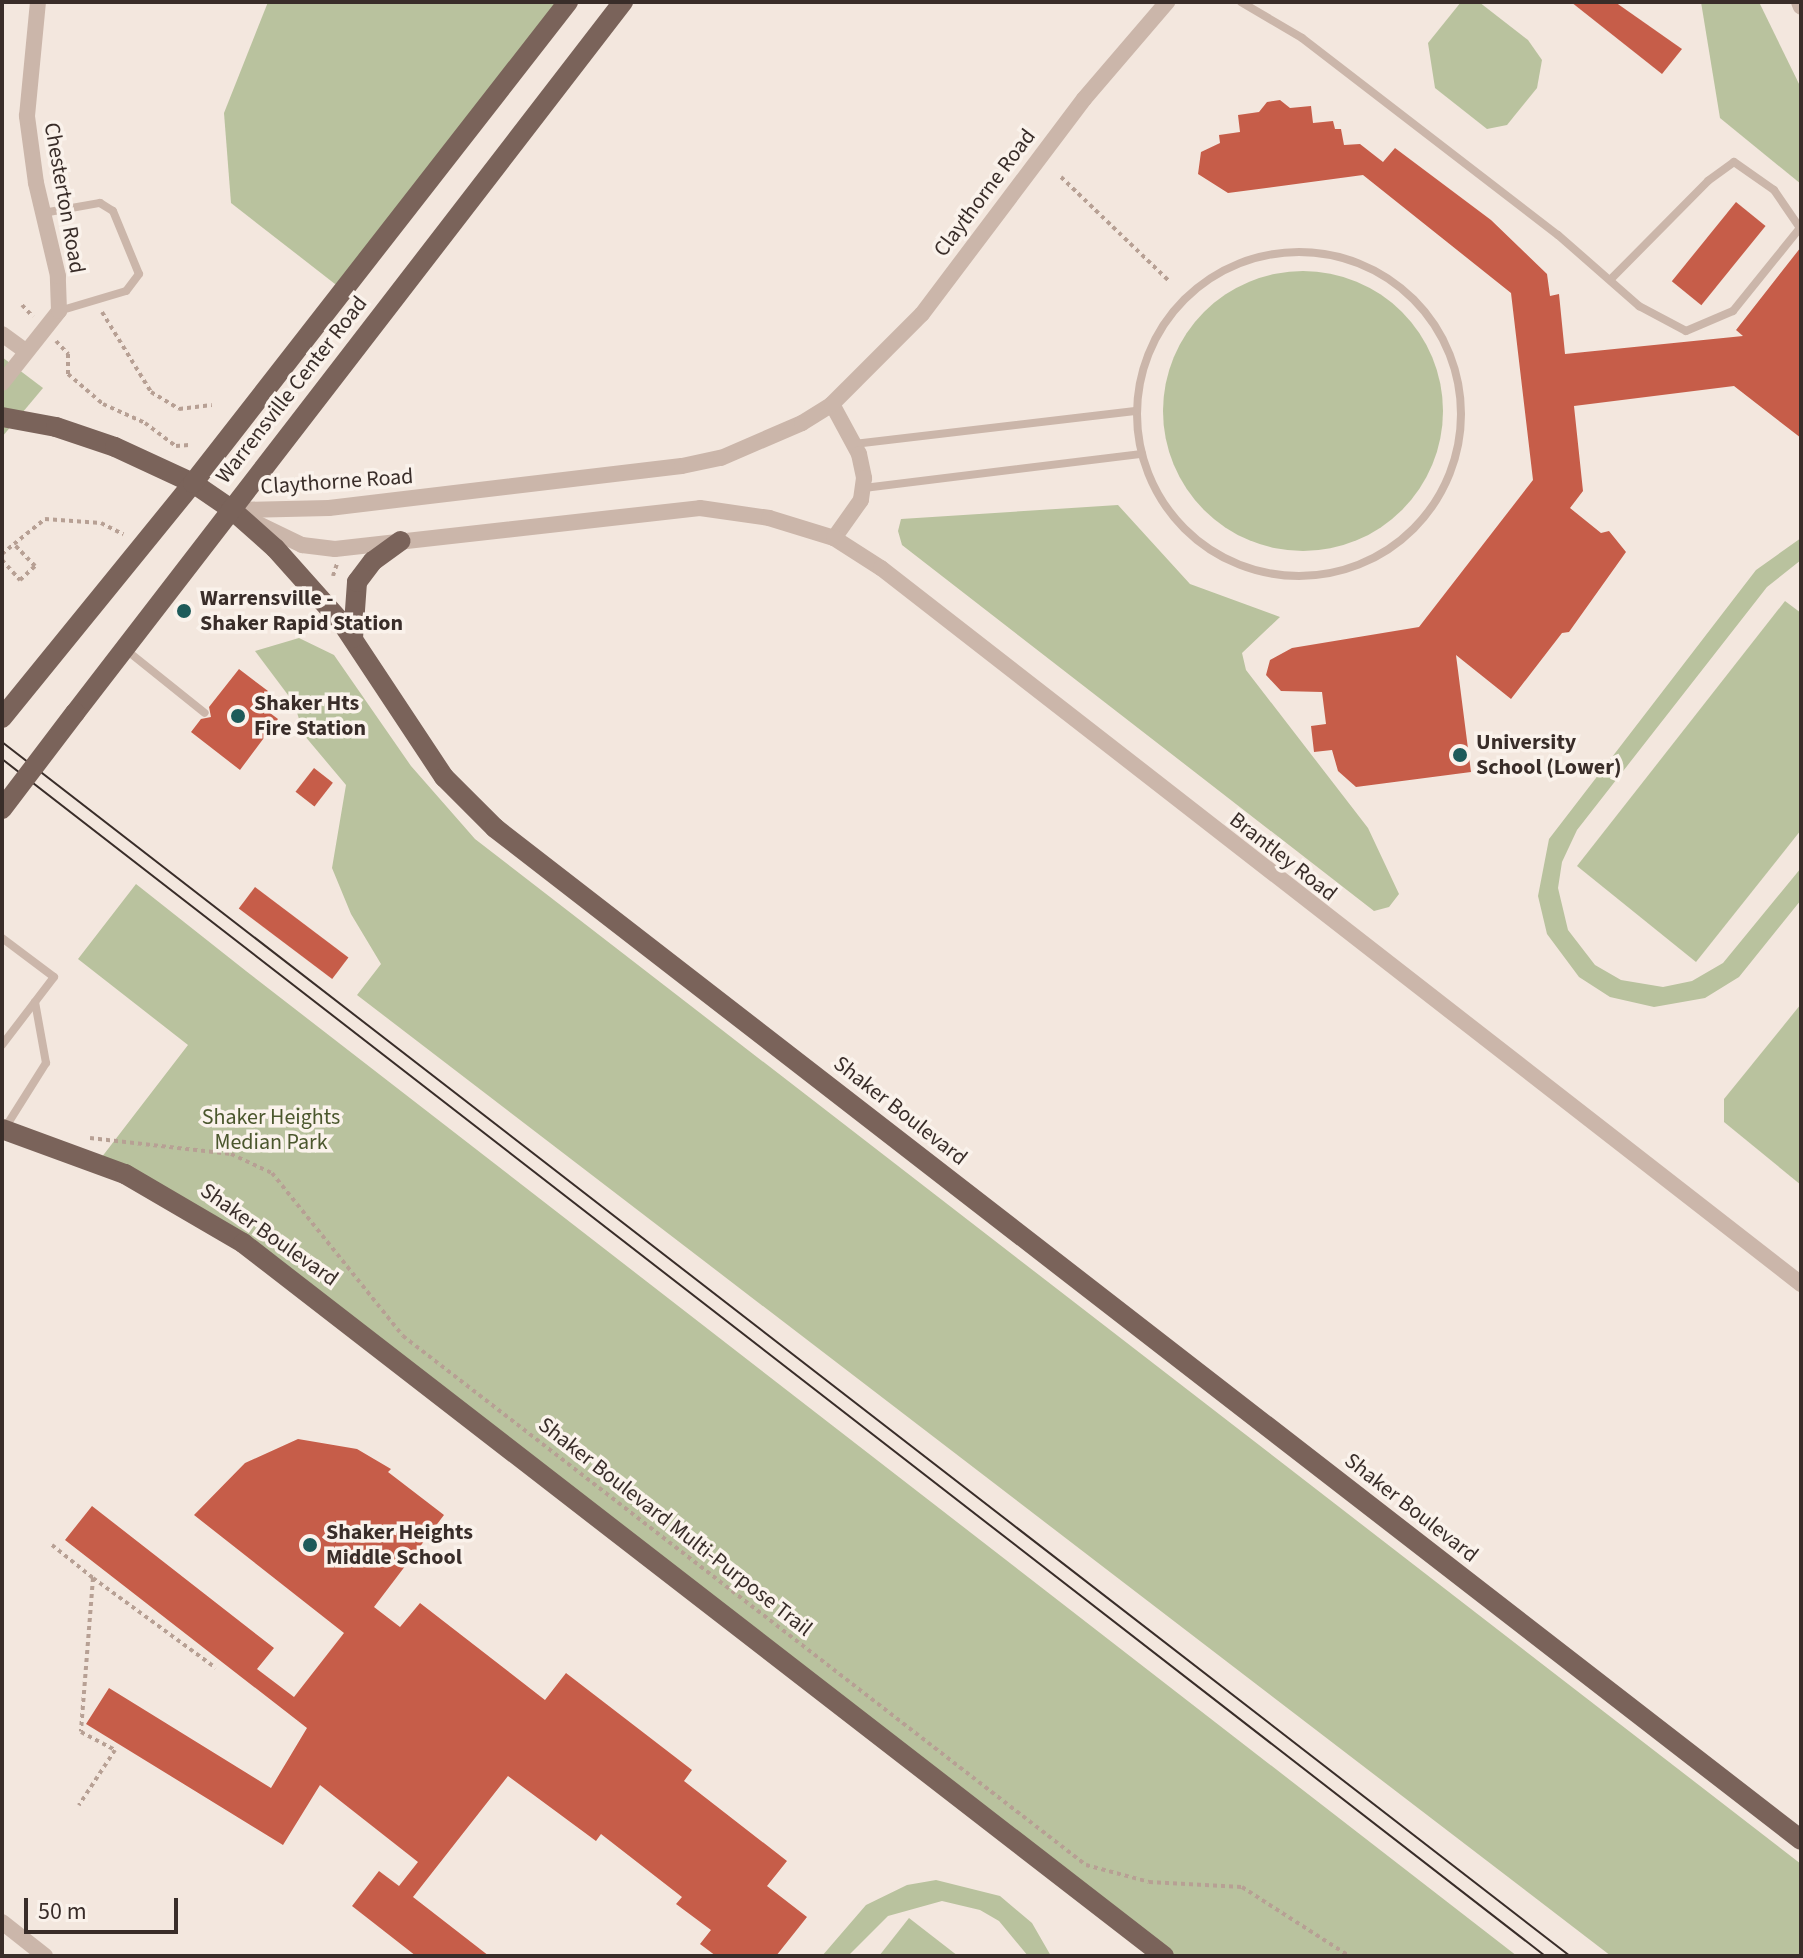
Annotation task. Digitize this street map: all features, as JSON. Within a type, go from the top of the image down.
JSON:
[{"type":"main road","name":"Warrensville Center Road","points":[[2,718],[193,483],[568,2]]},
{"type":"main road","name":"Warrensville Center Road","points":[[2,809],[623,2]]},
{"type":"main road","name":"Shaker Boulevard","points":[[2,417],[86,436],[193,483],[231,509],[275,548],[353,638],[444,777],[495,828],[1801,1840]]},
{"type":"main road","points":[[353,638],[357,582],[373,561],[401,541]]},
{"type":"main road","name":"Shaker Boulevard","points":[[3,1130],[125,1174],[243,1243],[1164,1956]]},
{"type":"street","name":"Chesterton Road","points":[[38,2],[27,116],[42,213],[58,276],[59,311]]},
{"type":"street","name":"Claythorne Road","points":[[231,509],[329,508],[682,466],[741,450],[832,404],[922,314],[1084,99],[1167,2]]},
{"type":"street","points":[[2,383],[24,350],[59,311]]},
{"type":"street","points":[[2,334],[24,350]]},
{"type":"street","points":[[832,404],[854,444],[864,488],[834,538]]},
{"type":"street","name":"Claythorne Road","points":[[231,509],[315,548],[717,509]]},
{"type":"street","name":"Brantley Road","points":[[717,509],[834,538],[881,568],[1801,1284]]},
{"type":"street","points":[[2,1922],[45,1956]]},
{"type":"lane","points":[[1241,2],[1302,38],[1612,278],[1639,306],[1686,331],[1733,311],[1800,228],[1774,190],[1734,162],[1708,181],[1612,278]]},
{"type":"lane","points":[[42,213],[100,203],[113,211],[139,274],[126,291],[59,311]]},
{"type":"lane","points":[[1273,253],[1327,253],[1389,280],[1420,305],[1449,351],[1462,403],[1456,457],[1433,506],[1396,545],[1347,569],[1294,576],[1240,565],[1194,538],[1159,496],[1142,454],[1135,411],[1149,349],[1179,303],[1221,270],[1273,253]]},
{"type":"lane","points":[[854,444],[1135,411]]},
{"type":"lane","points":[[864,488],[1142,454]]},
{"type":"lane","points":[[125,648],[205,713]]},
{"type":"lane","points":[[2,939],[54,977],[2,1045]]},
{"type":"lane","points":[[3,1130],[46,1063],[35,1002]]},
{"type":"path","points":[[1061,177],[1170,282]]},
{"type":"path","points":[[95,300],[151,392],[179,409],[212,405]]},
{"type":"path","points":[[68,354],[68,374],[103,404],[145,423],[176,446],[189,445]]},
{"type":"path","points":[[14,544],[35,566],[20,580],[2,557],[14,544],[45,519],[101,523],[123,534]]},
{"type":"path","points":[[333,576],[337,564]]},
{"type":"path","name":"Shaker Boulevard Multi-Purpose Trail","points":[[85,1138],[219,1152],[272,1173],[403,1336],[1086,1865],[1149,1882],[1242,1887],[1349,1956]]},
{"type":"path","points":[[52,1545],[216,1668]]},
{"type":"path","points":[[79,1805],[115,1750],[81,1732],[93,1578]]},
{"type":"green space","points":[[268,2],[568,2],[344,291],[231,203],[224,113]]},
{"type":"green space","points":[[1461,2],[1479,2],[1528,40],[1542,60],[1537,88],[1507,125],[1487,129],[1435,88],[1428,43]]},
{"type":"green space","points":[[1701,2],[1759,2],[1801,88],[1801,184],[1720,118]]},
{"type":"green space","points":[[1303,271],[1344,277],[1381,295],[1402,312],[1419,333],[1437,370],[1443,411],[1437,452],[1419,489],[1402,510],[1381,527],[1344,545],[1303,551],[1262,545],[1225,527],[1204,510],[1187,489],[1169,452],[1163,411],[1169,370],[1187,333],[1204,312],[1225,295],[1262,277]]},
{"type":"green space","points":[[2,357],[43,388],[2,437]]},
{"type":"green space","points":[[1118,505],[1190,584],[1280,617],[1242,653],[1246,670],[1368,828],[1399,894],[1389,907],[1374,911],[902,545],[898,531],[901,519]]},
{"type":"green space","points":[[1801,538],[1801,560],[1767,587],[1577,830],[1562,862],[1558,888],[1568,930],[1595,965],[1621,980],[1663,987],[1692,981],[1723,963],[1801,868],[1801,900],[1739,977],[1705,998],[1654,1007],[1610,997],[1579,977],[1547,934],[1538,896],[1549,839],[1756,570]]},
{"type":"green space","points":[[1785,601],[1801,613],[1801,830],[1696,962],[1577,866]]},
{"type":"green space","points":[[299,638],[334,655],[411,766],[475,839],[1801,1864],[1801,1956],[1611,1956],[357,995],[381,964],[351,914],[332,868],[346,785],[304,735],[294,703],[255,651]]},
{"type":"green space","name":"Shaker Heights Median Park","points":[[136,884],[1517,1956],[1164,1956],[294,1281],[98,1162],[188,1045],[78,959]]},
{"type":"green space","points":[[1801,1004],[1801,1185],[1724,1122],[1724,1099]]},
{"type":"green space","points":[[936,1880],[1000,1896],[1032,1923],[1051,1956],[1028,1956],[999,1921],[980,1910],[942,1901],[888,1916],[848,1956],[822,1956],[866,1905],[907,1885]]},
{"type":"green space","points":[[909,1918],[958,1956],[879,1956]]},
{"type":"building","points":[[1571,2],[1615,2],[1682,49],[1662,74]]},
{"type":"building","points":[[1280,100],[1290,108],[1311,106],[1313,123],[1333,121],[1335,129],[1341,129],[1344,145],[1360,144],[1383,162],[1395,148],[1491,220],[1547,274],[1550,296],[1559,294],[1565,354],[1743,336],[1736,330],[1801,247],[1801,438],[1734,386],[1574,406],[1583,491],[1570,508],[1601,533],[1609,531],[1626,552],[1569,632],[1562,633],[1511,699],[1456,655],[1471,772],[1356,787],[1338,771],[1332,750],[1314,752],[1311,726],[1326,724],[1322,692],[1281,691],[1266,675],[1270,660],[1292,648],[1419,627],[1533,480],[1511,293],[1363,175],[1228,193],[1198,174],[1201,152],[1220,143],[1219,135],[1240,132],[1238,115],[1259,112],[1267,102]]},
{"type":"building","points":[[1736,202],[1766,226],[1701,305],[1672,281]]},
{"type":"building","name":"Shaker Hts Fire Station","points":[[239,669],[268,691],[258,704],[278,719],[240,770],[191,732],[201,719],[211,717],[209,707]]},
{"type":"building","points":[[314,768],[333,783],[314,806],[296,792]]},
{"type":"building","points":[[255,887],[348,957],[332,979],[239,909]]},
{"type":"building","name":"Shaker Heights Middle School","points":[[298,1439],[357,1449],[391,1469],[388,1472],[444,1515],[374,1607],[400,1627],[420,1603],[545,1700],[566,1673],[692,1770],[684,1781],[787,1861],[767,1886],[807,1917],[776,1956],[716,1956],[700,1944],[711,1930],[676,1904],[682,1897],[601,1834],[596,1841],[508,1776],[413,1897],[489,1956],[416,1956],[352,1906],[379,1871],[399,1886],[418,1862],[320,1785],[283,1845],[86,1724],[109,1688],[271,1788],[307,1728],[65,1540],[92,1506],[274,1648],[257,1669],[294,1697],[344,1633],[194,1515],[245,1463]]},
{"type":"tram line","points":[[2,742],[1570,1956]]},
{"type":"tram line","points":[[2,759],[1545,1956]]},
{"type":"place","name":"Warrensville - Shaker Rapid Station","points":[[184,611]]},
{"type":"place","name":"Shaker Hts Fire Station","points":[[238,716]]},
{"type":"place","name":"University School (Lower)","points":[[1460,755]]},
{"type":"place","name":"Shaker Heights Middle School","points":[[310,1545]]}]
